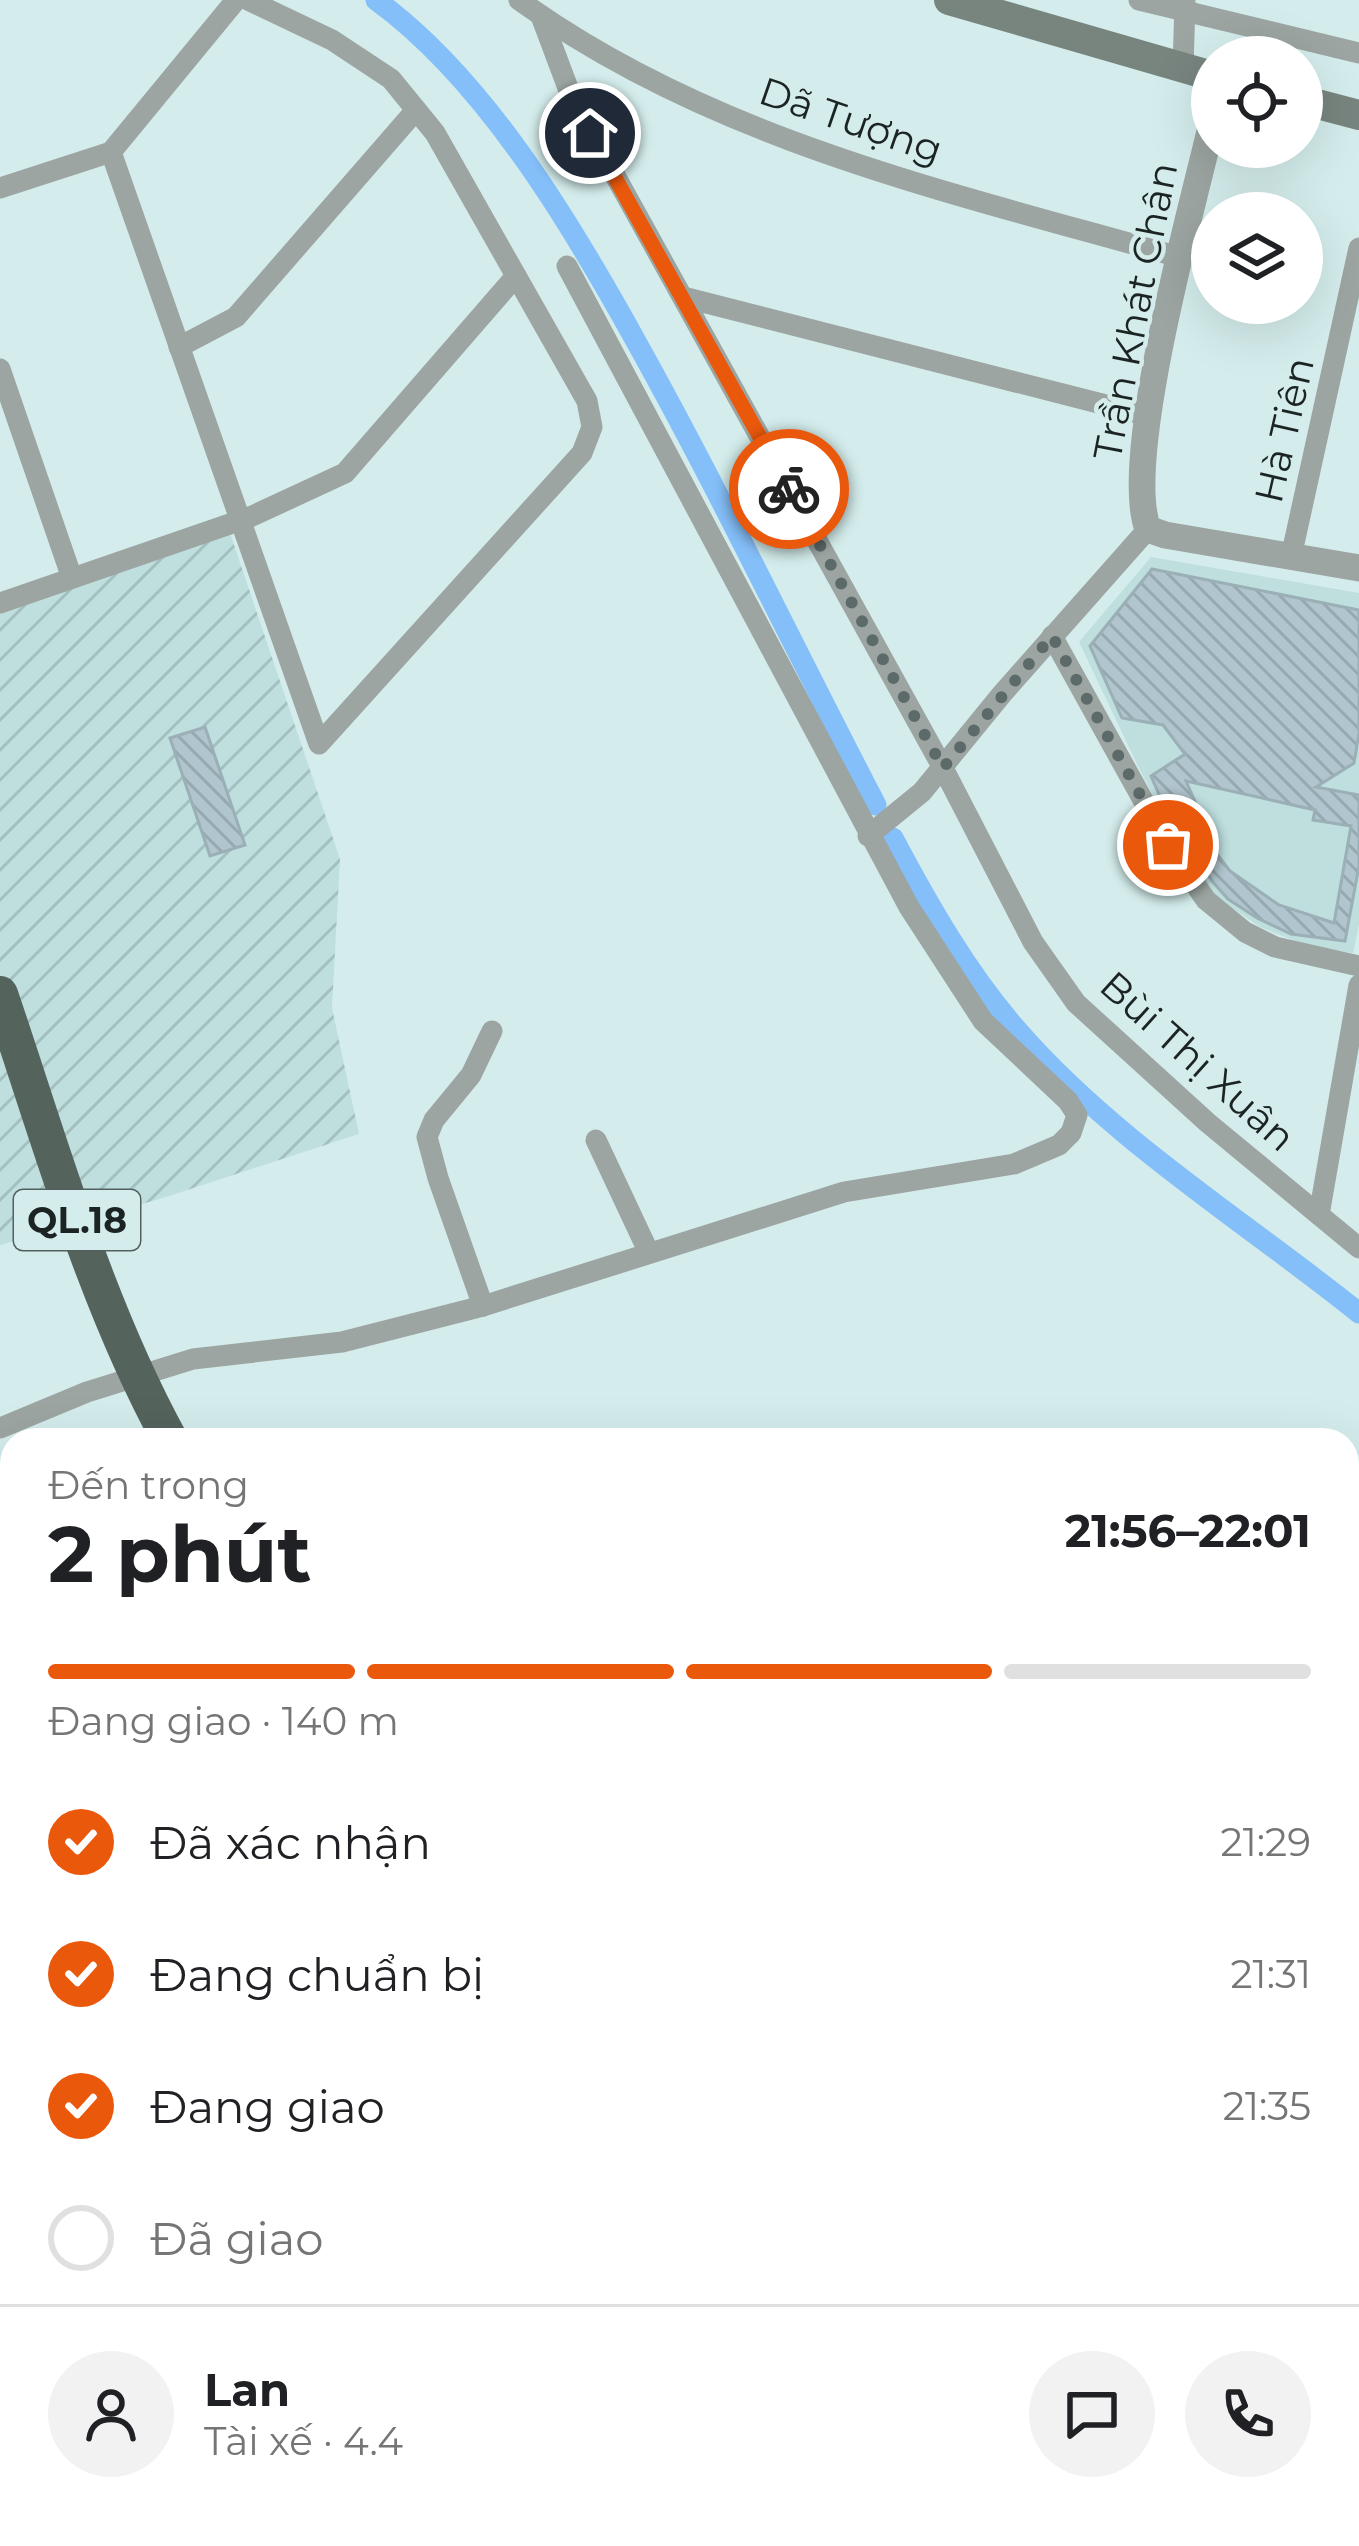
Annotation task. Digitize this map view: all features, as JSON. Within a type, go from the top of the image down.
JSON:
[{"type":"highway","name":"QL.18","points":[[0,994],[86,1246],[164,1428]]},
{"type":"main road","points":[[949,0],[1191,70]]},
{"type":"main road","points":[[1323,106],[1359,116]]},
{"type":"street","points":[[0,188],[111,152],[236,0]]},
{"type":"street","points":[[111,152],[319,744],[582,453],[592,427],[587,401],[435,133],[391,79],[332,40],[248,0]]},
{"type":"street","name":"Dã Tượng","points":[[519,0],[659,86],[789,142],[1182,258]]},
{"type":"street","points":[[1139,0],[1184,6],[1359,53]]},
{"type":"street","points":[[1184,6],[1191,42]]},
{"type":"street","name":"Bùi Thị Xuân","points":[[541,16],[571,96],[943,768],[1034,943],[1076,1003],[1208,1124],[1359,1248]]},
{"type":"street","points":[[179,347],[236,317],[416,110]]},
{"type":"street","name":"Trần Khát Chân","points":[[1148,529],[1140,491],[1149,416],[1202,168]]},
{"type":"street","name":"Hà Tiên","points":[[1292,557],[1350,346],[1359,248]]},
{"type":"street","points":[[0,1428],[138,1374],[193,1359],[342,1342],[483,1306],[844,1192],[1014,1164],[1059,1144],[1076,1123],[1074,1107],[983,1022],[868,836],[567,266]]},
{"type":"street","points":[[0,603],[240,520],[345,473],[516,276]]},
{"type":"street","points":[[682,298],[1149,416]]},
{"type":"street","points":[[0,369],[72,578]]},
{"type":"street","points":[[868,836],[897,815],[943,768],[1148,529],[1359,568]]},
{"type":"street","points":[[1052,636],[1168,845],[1206,900],[1245,932],[1275,947],[1359,966]]},
{"type":"street","points":[[1318,1215],[1359,985]]},
{"type":"street","points":[[483,1306],[428,1137],[434,1120],[471,1075],[492,1031]]},
{"type":"street","points":[[596,1140],[649,1252]]},
{"type":"shaded area","points":[[230,533],[340,859],[332,1008],[359,1134],[0,1245],[0,614]]},
{"type":"shaded area","points":[[1151,557],[1359,593],[1359,924],[1353,953],[1308,946],[1260,927],[1216,897],[1179,846],[1137,764],[1079,642]]},
{"type":"building","points":[[1152,569],[1359,610],[1359,734],[1354,763],[1316,787],[1359,795],[1359,866],[1345,941],[1291,934],[1228,899],[1212,881],[1175,818],[1171,819],[1151,776],[1185,754],[1163,725],[1122,718],[1090,646]],"holes":[[[1186,781],[1315,810],[1313,820],[1351,826],[1334,923],[1279,905],[1230,871],[1192,808],[1197,806]]]},
{"type":"building","points":[[205,727],[245,845],[210,856],[170,738]]},
{"type":"waterway","points":[[376,0],[454,71],[556,205],[699,459],[876,805]]},
{"type":"waterway","points":[[893,838],[966,963],[1055,1071],[1138,1144],[1359,1313]]},
{"type":"way so far","points":[[789,489],[943,768],[1052,636],[1168,845]]},
{"type":"route","points":[[590,133],[789,489]]}]
